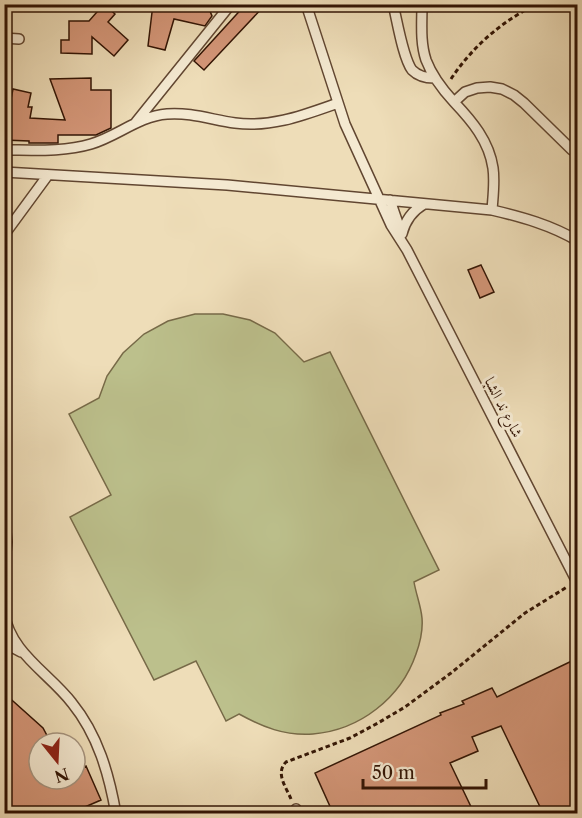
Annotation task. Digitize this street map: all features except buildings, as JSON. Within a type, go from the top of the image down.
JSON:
[{"type":"lane","points":[[136,122],[231,4]]},
{"type":"lane","name":"شارع ند الشبا","points":[[306,4],[353,144],[385,200],[394,230],[403,239],[577,583]]},
{"type":"lane","points":[[393,4],[409,64],[417,74],[434,78]]},
{"type":"lane","points":[[422,4],[423,47],[434,78],[472,122],[489,152],[493,169],[492,210]]},
{"type":"lane","points":[[4,38],[19,39]]},
{"type":"lane","points":[[454,102],[465,92],[477,88],[502,89],[524,103],[572,150],[578,153]]},
{"type":"lane","points":[[4,150],[70,148],[88,145],[106,139],[152,116],[184,114],[237,124],[267,124],[283,122],[338,103]]},
{"type":"lane","points":[[4,172],[179,181],[492,210],[547,226],[578,242]]},
{"type":"lane","points":[[4,235],[48,175]]},
{"type":"lane","points":[[403,239],[407,220],[417,208],[424,204]]},
{"type":"lane","points":[[4,513],[7,542],[4,571]]},
{"type":"lane","points":[[4,612],[12,636],[22,652],[60,688],[74,704],[85,722],[110,780],[116,813]]},
{"type":"lane","points":[[4,643],[22,652]]},
{"type":"path","points":[[443,91],[456,71],[487,37],[537,4]]},
{"type":"path","points":[[297,812],[280,774],[286,762],[350,738],[405,707],[458,668],[541,601],[577,583]]},
{"type":"green space","points":[[195,314],[223,314],[250,320],[275,333],[304,362],[330,352],[439,570],[414,582],[422,627],[419,645],[409,670],[389,698],[362,719],[347,726],[313,734],[293,734],[274,730],[239,714],[226,721],[196,661],[154,680],[70,517],[111,495],[69,414],[99,398],[107,376],[123,353],[144,334],[168,321]]}]
